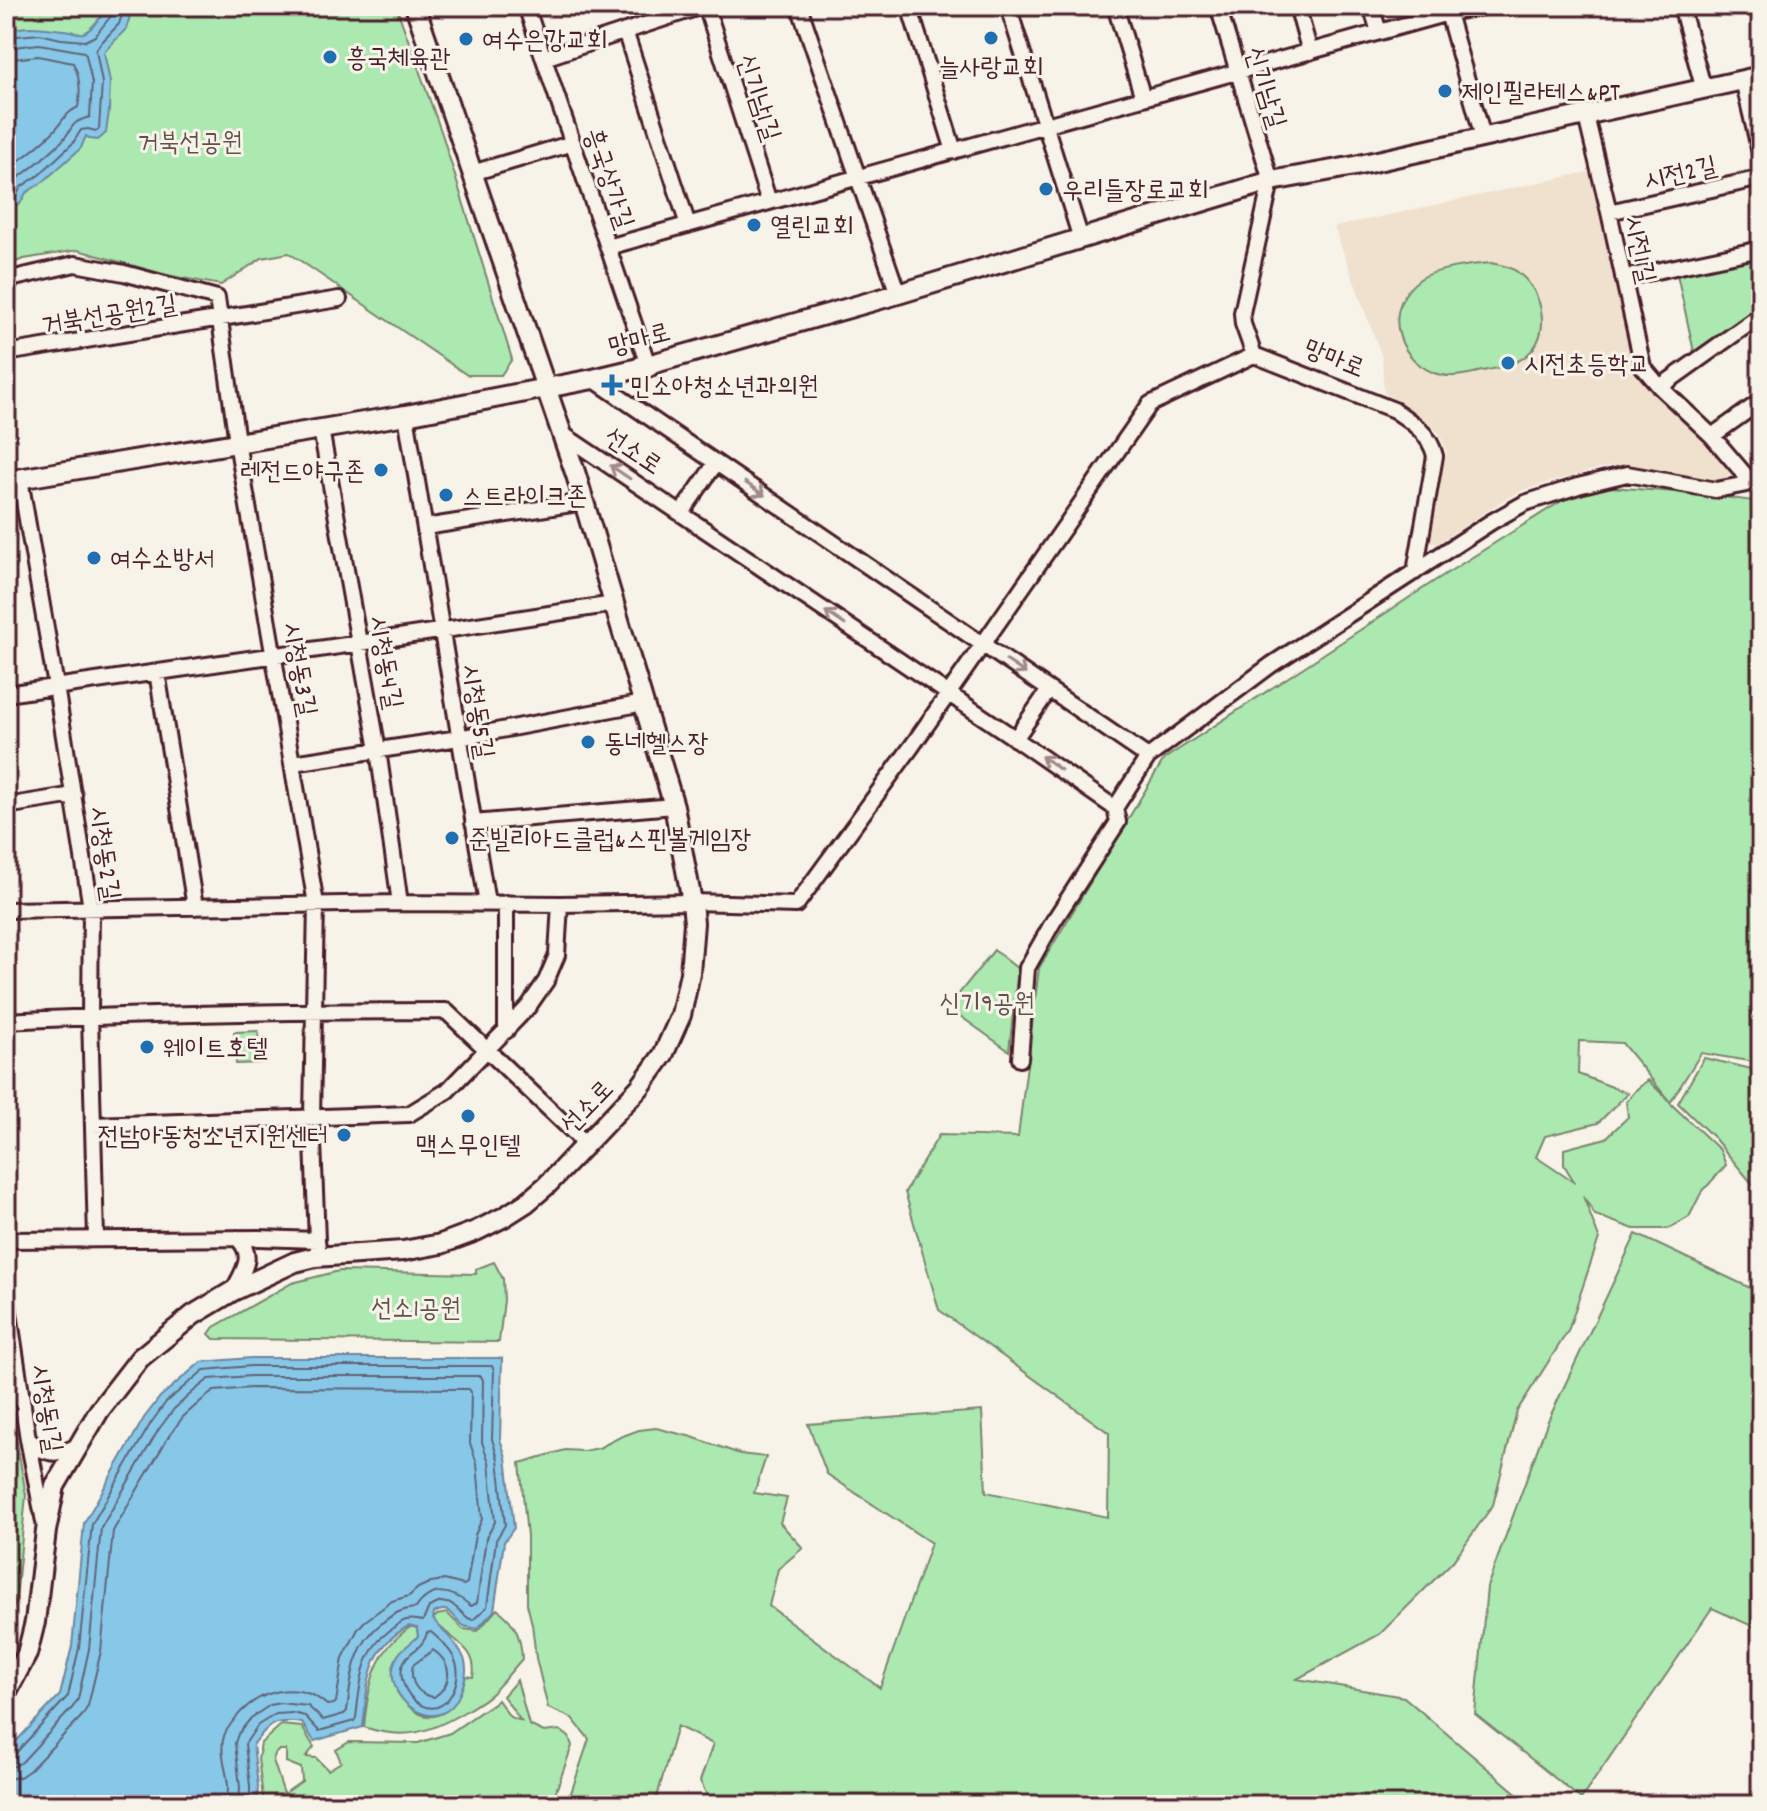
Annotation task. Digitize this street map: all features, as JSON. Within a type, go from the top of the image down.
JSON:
[{"type":"street","name":"선소로","points":[[6,1693],[27,1654],[35,1622],[55,1486],[99,1411],[140,1358],[193,1315],[318,1248],[403,1251],[441,1244],[504,1217],[547,1185],[640,1087],[663,1055],[681,1015],[694,923],[674,806],[584,502],[415,6]]},
{"type":"street","name":"흥국상가길","points":[[526,6],[645,366]]},
{"type":"street","points":[[544,58],[704,6]]},
{"type":"street","name":"신기남1길","points":[[704,6],[769,202]]},
{"type":"street","points":[[799,6],[898,294]]},
{"type":"street","points":[[909,6],[954,151]]},
{"type":"street","points":[[1008,6],[1081,239]]},
{"type":"street","points":[[1115,6],[1143,98]]},
{"type":"street","name":"신기남길","points":[[1218,6],[1271,181]]},
{"type":"street","points":[[1297,6],[1310,52]]},
{"type":"street","points":[[1371,6],[1379,32]]},
{"type":"street","points":[[608,247],[1310,52],[1447,10],[1488,6]]},
{"type":"street","points":[[1681,6],[1704,90]]},
{"type":"street","points":[[1447,10],[1483,137]]},
{"type":"street","points":[[625,31],[688,225]]},
{"type":"street","points":[[1752,78],[1761,157]]},
{"type":"street","name":"망마로","points":[[13,480],[406,415],[593,379],[898,294],[1271,181],[1355,166],[1752,78]]},
{"type":"street","name":"시전1길","points":[[1586,116],[1643,367],[1756,483]]},
{"type":"street","points":[[472,173],[573,143]]},
{"type":"street","name":"시전2길","points":[[1609,212],[1761,178]]},
{"type":"street","points":[[6,910],[400,903],[692,902],[796,905],[949,694],[1150,404],[1254,355],[1242,313],[1271,181]]},
{"type":"street","points":[[1623,278],[1761,249]]},
{"type":"street","name":"거북선공원2길","points":[[6,280],[75,264],[124,273],[217,298],[237,442]]},
{"type":"street","name":"거북선공원2길","points":[[6,353],[339,299]]},
{"type":"street","points":[[1660,387],[1761,315]]},
{"type":"street","name":"망마로","points":[[1254,355],[1394,410],[1428,438],[1435,456],[1415,572]]},
{"type":"street","points":[[593,379],[1148,757]]},
{"type":"street","points":[[1712,436],[1761,401]]},
{"type":"street","name":"시청동5길","points":[[406,415],[487,903]]},
{"type":"street","name":"시청동4길","points":[[321,429],[378,750],[400,903]]},
{"type":"street","name":"선소로","points":[[561,433],[1115,808]]},
{"type":"street","name":"시청동3길","points":[[237,442],[316,904],[312,1118],[318,1248]]},
{"type":"street","points":[[681,513],[716,463]]},
{"type":"street","points":[[1020,1059],[1027,968],[1118,822],[1115,808],[1148,757],[1271,665],[1525,503],[1627,474],[1716,490],[1756,483]]},
{"type":"street","name":"시청동2길","points":[[13,480],[56,686],[91,908],[90,1016],[96,1239]]},
{"type":"street","points":[[425,527],[584,502]]},
{"type":"street","points":[[6,694],[614,604]]},
{"type":"street","points":[[157,672],[195,907]]},
{"type":"street","points":[[1015,739],[1049,690]]},
{"type":"street","points":[[293,763],[459,738],[644,703]]},
{"type":"street","points":[[6,806],[74,795]]},
{"type":"street","points":[[473,823],[674,806]]},
{"type":"street","points":[[506,903],[506,1031]]},
{"type":"street","points":[[93,1125],[409,1114],[447,1091],[528,1007],[546,981],[557,955],[560,904]]},
{"type":"street","points":[[6,1021],[90,1016],[446,1011],[586,1144]]},
{"type":"street","points":[[233,1291],[247,1261],[246,1249],[237,1238]]},
{"type":"street","points":[[6,1240],[237,1238],[318,1248]]},
{"type":"street","name":"시청동1길","points":[[6,1293],[28,1439],[46,1531]]},
{"type":"street","points":[[28,1439],[39,1448],[55,1453],[76,1447]]},
{"type":"shaded area","name":"시전초등학교","points":[[1592,171],[1636,370],[1731,470],[1727,480],[1709,482],[1640,467],[1611,466],[1523,490],[1437,544],[1426,540],[1447,452],[1439,433],[1418,414],[1384,393],[1382,357],[1334,227]]},
{"type":"green space","name":"거북선공원","points":[[6,6],[396,6],[442,134],[512,359],[501,375],[467,375],[289,253],[262,258],[221,285],[166,275],[78,250],[6,265]]},
{"type":"green space","points":[[1761,257],[1761,305],[1694,352],[1677,274]]},
{"type":"green space","points":[[1491,263],[1517,272],[1534,292],[1542,313],[1540,336],[1535,346],[1522,359],[1511,364],[1464,375],[1440,375],[1420,365],[1402,343],[1398,330],[1401,302],[1408,290],[1420,279],[1435,272]]},
{"type":"green space","points":[[1610,487],[1761,502],[1761,1063],[1701,1053],[1670,1103],[1720,1150],[1726,1165],[1701,1193],[1689,1217],[1668,1229],[1634,1229],[1595,1215],[1583,1196],[1599,1238],[1568,1331],[1517,1411],[1493,1505],[1453,1561],[1380,1634],[1297,1679],[1404,1697],[1515,1792],[1522,1805],[712,1805],[700,1781],[713,1744],[677,1726],[652,1805],[567,1805],[589,1739],[572,1718],[548,1708],[527,1604],[527,1536],[520,1463],[565,1450],[599,1448],[639,1430],[656,1428],[740,1454],[766,1457],[754,1493],[787,1498],[780,1523],[803,1548],[778,1569],[769,1606],[880,1688],[931,1543],[827,1474],[808,1424],[982,1411],[986,1492],[1108,1517],[1109,1433],[939,1310],[905,1192],[939,1135],[1018,1137],[1039,968],[1164,759],[1563,500]],"holes":[[[1579,1041],[1622,1043],[1670,1102],[1648,1080],[1626,1102],[1628,1117],[1606,1138],[1564,1149],[1564,1165],[1575,1183],[1536,1157],[1545,1136],[1598,1123],[1628,1093],[1578,1074]]]},
{"type":"green space","name":"신기9공원","points":[[994,950],[1018,969],[1009,1051],[953,1011],[953,1001]]},
{"type":"green space","points":[[258,1031],[260,1063],[236,1064],[234,1032]]},
{"type":"green space","points":[[1704,1058],[1761,1069],[1761,1189],[1754,1186],[1715,1139],[1678,1103]]},
{"type":"green space","points":[[1636,1234],[1761,1293],[1761,1630],[1712,1608],[1581,1799],[1475,1714],[1487,1587],[1547,1423]]},
{"type":"green space","name":"선소1공원","points":[[494,1262],[503,1279],[499,1342],[214,1339],[209,1334],[214,1327],[292,1283],[339,1271],[476,1274],[476,1269]]},
{"type":"green space","points":[[6,1381],[26,1495],[17,1589],[6,1636]]},
{"type":"green space","points":[[497,1609],[509,1619],[516,1631],[522,1659],[489,1696],[453,1718],[417,1732],[392,1733],[364,1727],[375,1670],[389,1646],[399,1636],[412,1626],[417,1628],[418,1636],[397,1692],[418,1713],[438,1715],[454,1702],[466,1676],[473,1677],[474,1666],[461,1644],[433,1619],[447,1613],[463,1629],[478,1631]]},
{"type":"green space","points":[[517,1680],[529,1725],[544,1732],[560,1730],[569,1737],[572,1746],[551,1805],[264,1805],[258,1759],[261,1743],[281,1725],[302,1727],[314,1747],[306,1757],[316,1758],[328,1770],[341,1762],[336,1750],[349,1742],[418,1743],[450,1733],[498,1700],[510,1717],[521,1721],[503,1696]],"holes":[[[279,1750],[286,1750],[286,1762],[301,1768],[302,1781],[284,1794],[273,1760]]]},
{"type":"water","points":[[111,6],[126,8],[130,16],[126,29],[104,52],[110,82],[106,133],[98,140],[86,136],[81,148],[26,193],[21,202],[15,206],[8,204],[6,31],[38,27],[83,33]]},
{"type":"water","points":[[251,1358],[502,1358],[500,1439],[506,1457],[514,1528],[504,1542],[494,1611],[477,1629],[464,1626],[448,1611],[434,1613],[433,1619],[458,1647],[465,1662],[465,1680],[453,1705],[441,1714],[427,1715],[414,1710],[395,1687],[393,1672],[397,1657],[418,1636],[417,1628],[409,1626],[384,1645],[377,1657],[368,1682],[363,1727],[314,1741],[302,1723],[278,1722],[263,1732],[253,1745],[257,1805],[6,1805],[6,1752],[60,1695],[72,1646],[84,1523],[144,1418],[160,1397],[201,1362]]},
{"type":"place","name":"늘사랑교회","points":[[991,38]]},
{"type":"place","name":"여수은강교회","points":[[466,39]]},
{"type":"place","name":"흥국체육관","points":[[330,57]]},
{"type":"place","name":"제인필라테스&PT","points":[[1445,91]]},
{"type":"place","name":"우리들장로교회","points":[[1046,189]]},
{"type":"place","name":"열린교회","points":[[754,225]]},
{"type":"place","name":"시전초등학교","points":[[1508,363]]},
{"type":"place","name":"민소아청소년과의원","points":[[612,385]]},
{"type":"place","name":"레전드야구존","points":[[381,470]]},
{"type":"place","name":"스트라이크존","points":[[446,495]]},
{"type":"place","name":"여수소방서","points":[[94,558]]},
{"type":"place","name":"동네헬스장","points":[[588,742]]},
{"type":"place","name":"준빌리아드클럽&스핀볼게임장","points":[[452,838]]},
{"type":"place","name":"웨이트호텔","points":[[147,1047]]},
{"type":"place","name":"맥스무인텔","points":[[468,1116]]},
{"type":"place","name":"전남아동청소년지원센터","points":[[344,1135]]}]
